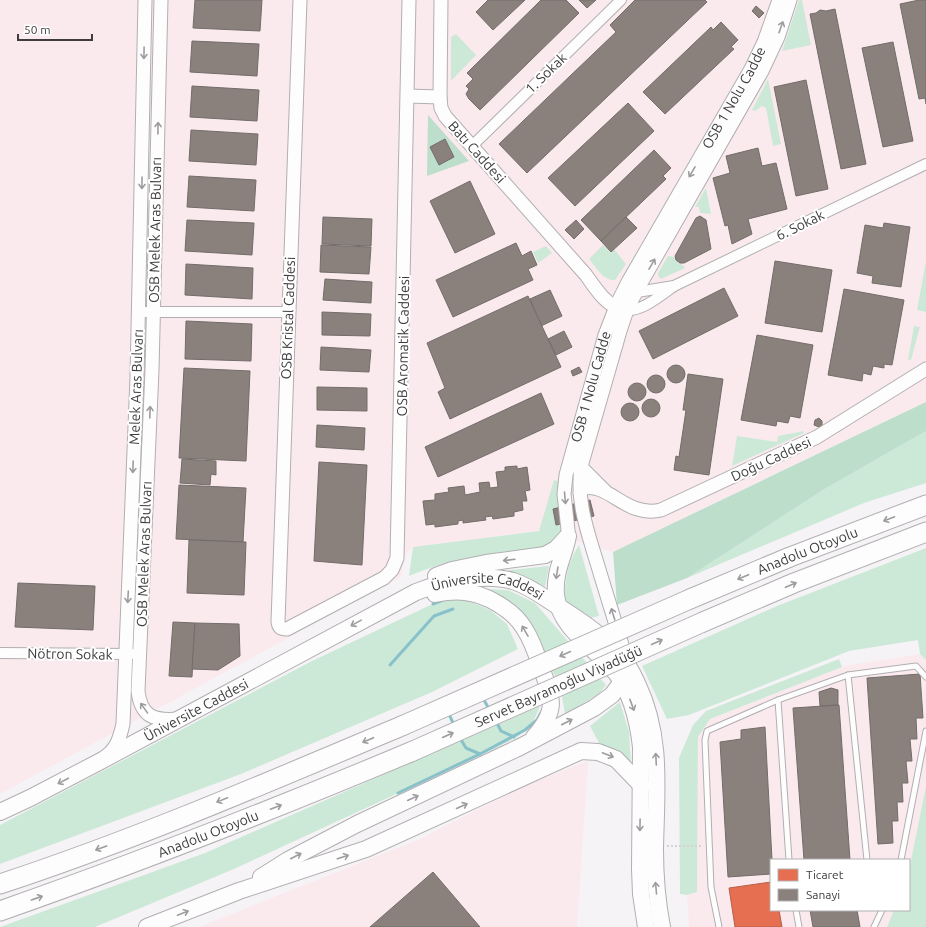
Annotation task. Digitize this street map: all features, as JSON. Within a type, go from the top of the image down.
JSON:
[{"type":"highway","name":"Anadolu Otoyolu","points":[[690,599],[790,557],[926,505]]},
{"type":"highway","name":"Anadolu Otoyolu","points":[[703,622],[794,583],[926,532]]},
{"type":"highway","name":"Servet Bayramoğlu Viyadüğü","points":[[404,725],[690,599]]},
{"type":"highway","name":"Servet Bayramoğlu Viyadüğü","points":[[413,750],[703,622]]},
{"type":"highway","name":"Anadolu Otoyolu","points":[[0,884],[126,839],[404,725]]},
{"type":"highway","name":"Anadolu Otoyolu","points":[[0,910],[178,846],[289,802],[413,750]]},
{"type":"main road","points":[[390,604],[425,580],[452,570],[486,563],[545,555],[556,549],[568,536]]},
{"type":"main road","name":"OSB 1 Nolu Cadde","points":[[568,536],[566,547],[557,568],[556,595],[559,607],[573,631],[605,660],[617,675],[630,700],[638,724],[641,747],[642,786]]},
{"type":"main road","name":"Üniversite Caddesi","points":[[0,812],[97,763],[390,604],[416,592],[434,585],[451,581],[479,578],[513,581],[531,589],[584,623],[601,637],[628,665],[643,695],[653,732],[656,754],[655,875],[658,908],[662,927]]},
{"type":"main road","points":[[390,604],[436,594],[467,592],[494,602],[514,617],[524,628],[536,654],[549,689],[552,703],[550,715],[530,742]]},
{"type":"main road","points":[[239,891],[288,860],[350,828],[530,742],[605,701],[612,695],[621,683],[628,665]]},
{"type":"main road","points":[[147,927],[239,891],[366,849],[581,751],[598,752],[616,758],[642,786],[640,869],[641,894],[646,927]]},
{"type":"street","name":"Melek Aras Bulvarı","points":[[97,763],[111,752],[119,741],[123,724],[139,312],[145,0]]},
{"type":"street","name":"OSB Melek Aras Bulvarı","points":[[161,0],[153,311],[138,691],[140,703],[144,711],[152,717],[163,720],[178,719]]},
{"type":"street","name":"OSB Kristal Caddesi","points":[[287,629],[282,629],[278,622],[300,0]]},
{"type":"street","name":"OSB Aromatik Caddesi","points":[[287,629],[384,578],[392,570],[397,558],[409,0]]},
{"type":"street","name":"Batı Caddesi","points":[[441,0],[440,98],[441,108],[445,116],[586,275],[604,300],[621,309]]},
{"type":"street","name":"1. Sokak","points":[[472,146],[621,0]]},
{"type":"street","name":"OSB 1 Nolu Cadde","points":[[568,536],[564,489],[574,468],[620,331],[621,309],[628,293],[745,82],[761,48],[779,0]]},
{"type":"street","name":"OSB 1 Nolu Cadde","points":[[628,293],[762,71],[778,37],[790,0]]},
{"type":"street","points":[[408,96],[440,98]]},
{"type":"street","name":"6. Sokak","points":[[621,309],[643,306],[674,286],[926,164]]},
{"type":"street","name":"Batı Caddesi","points":[[586,275],[608,292],[628,293]]},
{"type":"street","name":"6. Sokak","points":[[628,293],[674,286]]},
{"type":"street","points":[[139,312],[288,312]]},
{"type":"street","name":"Doğu Caddesi","points":[[574,468],[607,494],[627,506],[641,511],[655,511],[669,507],[817,437],[926,369]]},
{"type":"street","name":"OSB 1 Nolu Cadde","points":[[574,468],[579,482],[587,528],[628,665]]},
{"type":"street","name":"Doğu Caddesi","points":[[580,493],[584,488],[590,487],[607,494]]},
{"type":"street","name":"Nötron Sokak","points":[[0,653],[140,654]]},
{"type":"lane","points":[[718,927],[711,887],[705,740],[707,732],[778,700],[848,675],[916,666],[926,677]]},
{"type":"lane","points":[[848,675],[867,859]]},
{"type":"lane","points":[[778,700],[789,859]]},
{"type":"lane","points":[[901,859],[926,731]]},
{"type":"lane","points":[[796,911],[799,927]]},
{"type":"lane","points":[[874,927],[882,911]]},
{"type":"path","points":[[666,846],[710,846]]},
{"type":"shaded area","points":[[0,0],[926,0],[926,402],[613,552],[540,531],[413,547],[405,555],[401,577],[0,794]]},
{"type":"shaded area","points":[[920,654],[926,660],[926,786],[910,865],[910,859],[770,859],[770,911],[894,911],[887,927],[689,927],[687,895],[697,892],[698,737],[710,719],[844,666]]},
{"type":"shaded area","points":[[588,761],[577,927],[199,927],[420,839],[522,787]]},
{"type":"green space","points":[[799,0],[802,0],[811,45],[782,51]]},
{"type":"green space","points":[[456,34],[476,55],[451,81],[451,37]]},
{"type":"green space","points":[[768,79],[781,144],[773,146],[766,108],[762,106],[755,111],[752,110]]},
{"type":"green space","points":[[428,115],[469,161],[427,176]]},
{"type":"green space","points":[[706,188],[711,214],[700,213],[699,207],[695,207]]},
{"type":"green space","points":[[603,245],[611,253],[614,249],[626,264],[615,280],[611,280],[603,276],[589,259]]},
{"type":"green space","points":[[546,246],[552,253],[538,263],[533,252]]},
{"type":"green space","points":[[668,256],[674,257],[676,261],[685,268],[661,279],[658,276],[658,273]]},
{"type":"green space","points":[[926,261],[926,312],[917,310]]},
{"type":"green space","points":[[914,326],[920,327],[911,360],[908,360]]},
{"type":"green space","points":[[926,402],[926,431],[823,490],[687,578],[617,605],[613,552]]},
{"type":"green space","points":[[804,431],[804,433],[732,466],[737,436],[777,442],[778,436]]},
{"type":"green space","points":[[926,431],[926,483],[864,503],[687,578],[823,490]]},
{"type":"green space","points":[[554,480],[559,482],[561,531],[556,540],[549,545],[537,549],[501,552],[466,558],[432,567],[409,576],[413,547],[539,531]]},
{"type":"green space","points":[[579,545],[599,616],[587,619],[564,602],[567,572]]},
{"type":"green space","points":[[926,548],[926,660],[920,654],[918,640],[849,651],[689,715],[667,719],[642,666],[777,606]]},
{"type":"green space","points":[[549,566],[545,587],[502,571]]},
{"type":"green space","points":[[488,589],[508,590],[535,603],[606,685],[599,694],[565,714],[561,691],[538,637],[517,606]]},
{"type":"green space","points":[[464,599],[490,610],[507,624],[518,649],[432,692],[241,774],[0,864],[0,825],[312,661],[441,600]]},
{"type":"green space","points":[[839,659],[842,667],[710,719],[698,737],[697,892],[687,895],[680,894],[679,758],[693,725],[706,711]]},
{"type":"green space","points":[[620,702],[629,732],[631,764],[617,752],[599,743],[590,726]]},
{"type":"green space","points":[[540,706],[532,725],[517,737],[498,747],[234,869],[95,927],[0,927],[205,853]]},
{"type":"green space","points":[[926,786],[926,927],[887,927],[894,911],[910,911],[910,865]]},
{"type":"building: Ticaret","points":[[770,882],[770,911],[779,911],[782,927],[735,927],[729,888]]},
{"type":"building: Sanayi","points":[[195,0],[262,0],[260,31],[193,28]]},
{"type":"building: Sanayi","points":[[488,0],[525,0],[493,30],[476,12]]},
{"type":"building: Sanayi","points":[[541,0],[566,0],[579,13],[480,110],[466,94],[469,89],[466,86],[473,79],[467,73]]},
{"type":"building: Sanayi","points":[[579,0],[596,0],[587,8]]},
{"type":"building: Sanayi","points":[[635,0],[705,0],[707,2],[527,173],[499,144],[616,32],[610,25]]},
{"type":"building: Sanayi","points":[[926,0],[926,104],[925,98],[919,99],[900,4]]},
{"type":"building: Sanayi","points":[[756,6],[764,13],[759,18],[752,11]]},
{"type":"building: Sanayi","points":[[835,9],[866,164],[841,169],[810,14],[816,13],[820,10],[826,11]]},
{"type":"building: Sanayi","points":[[721,22],[738,40],[731,47],[734,49],[665,114],[643,92],[711,27],[713,30]]},
{"type":"building: Sanayi","points":[[192,41],[259,44],[257,76],[190,72]]},
{"type":"building: Sanayi","points":[[893,42],[913,141],[883,147],[862,48]]},
{"type":"building: Sanayi","points":[[806,80],[828,189],[796,196],[774,87]]},
{"type":"building: Sanayi","points":[[192,86],[259,90],[257,121],[190,117]]},
{"type":"building: Sanayi","points":[[628,103],[654,131],[575,206],[548,178]]},
{"type":"building: Sanayi","points":[[191,130],[258,134],[256,165],[189,161]]},
{"type":"building: Sanayi","points":[[445,139],[454,157],[439,165],[430,147]]},
{"type":"building: Sanayi","points":[[758,148],[762,166],[776,163],[787,209],[748,219],[752,234],[732,244],[728,225],[725,226],[713,178],[730,173],[726,156]]},
{"type":"building: Sanayi","points":[[654,150],[671,168],[663,176],[666,179],[601,241],[581,220]]},
{"type":"building: Sanayi","points":[[189,176],[256,180],[254,211],[187,207]]},
{"type":"building: Sanayi","points":[[470,181],[495,234],[455,253],[430,201]]},
{"type":"building: Sanayi","points":[[700,216],[706,220],[711,249],[684,263],[680,263],[676,260],[675,256],[696,218]]},
{"type":"building: Sanayi","points":[[323,217],[372,219],[371,246],[322,244]]},
{"type":"building: Sanayi","points":[[626,217],[637,228],[611,252],[601,241]]},
{"type":"building: Sanayi","points":[[187,220],[254,223],[252,255],[185,251]]},
{"type":"building: Sanayi","points":[[576,220],[584,229],[574,239],[565,230]]},
{"type":"building: Sanayi","points":[[884,223],[910,227],[901,287],[872,283],[873,276],[857,273],[865,225],[883,228]]},
{"type":"building: Sanayi","points":[[516,243],[522,256],[531,251],[537,265],[528,269],[533,280],[453,317],[436,280]]},
{"type":"building: Sanayi","points":[[321,245],[371,247],[369,274],[320,272]]},
{"type":"building: Sanayi","points":[[775,261],[832,270],[822,332],[765,323]]},
{"type":"building: Sanayi","points":[[186,264],[253,268],[252,299],[185,295]]},
{"type":"building: Sanayi","points":[[325,279],[372,282],[371,303],[323,300]]},
{"type":"building: Sanayi","points":[[724,288],[738,316],[653,359],[639,331]]},
{"type":"building: Sanayi","points":[[844,289],[904,300],[892,365],[884,364],[884,368],[873,366],[871,375],[863,373],[862,381],[828,375]]},
{"type":"building: Sanayi","points":[[550,290],[562,316],[541,326],[530,299]]},
{"type":"building: Sanayi","points":[[528,296],[561,367],[450,419],[438,392],[445,388],[427,343]]},
{"type":"building: Sanayi","points":[[322,312],[371,314],[370,336],[322,335]]},
{"type":"building: Sanayi","points":[[186,321],[252,324],[251,361],[185,359]]},
{"type":"building: Sanayi","points":[[564,331],[572,347],[556,355],[548,339]]},
{"type":"building: Sanayi","points":[[757,335],[813,345],[800,418],[790,416],[788,423],[777,421],[776,426],[741,420]]},
{"type":"building: Sanayi","points":[[321,347],[371,350],[369,372],[320,370]]},
{"type":"building: Sanayi","points":[[672,365],[680,365],[685,370],[683,381],[680,383],[672,383],[667,378],[667,370]]},
{"type":"building: Sanayi","points":[[579,367],[582,372],[573,376],[571,371]]},
{"type":"building: Sanayi","points":[[184,368],[250,371],[246,461],[179,458]]},
{"type":"building: Sanayi","points":[[688,374],[723,379],[709,475],[674,470],[676,456],[679,457],[686,410],[683,410]]},
{"type":"building: Sanayi","points":[[656,375],[662,378],[665,384],[662,390],[656,393],[650,390],[647,384],[650,378]]},
{"type":"building: Sanayi","points":[[633,383],[641,383],[646,388],[644,399],[641,401],[633,401],[628,396],[628,388]]},
{"type":"building: Sanayi","points":[[317,387],[367,388],[367,411],[317,410]]},
{"type":"building: Sanayi","points":[[541,393],[554,424],[438,477],[425,447]]},
{"type":"building: Sanayi","points":[[647,399],[655,399],[660,404],[658,415],[655,417],[647,417],[642,412],[642,404]]},
{"type":"building: Sanayi","points":[[626,403],[634,403],[639,408],[637,419],[634,421],[626,421],[621,416],[621,408]]},
{"type":"building: Sanayi","points":[[819,418],[822,421],[822,425],[819,427],[814,425],[815,420]]},
{"type":"building: Sanayi","points":[[317,425],[365,428],[364,450],[316,447]]},
{"type":"building: Sanayi","points":[[182,459],[216,461],[216,475],[211,474],[210,485],[180,483]]},
{"type":"building: Sanayi","points":[[319,462],[367,465],[362,565],[314,561]]},
{"type":"building: Sanayi","points":[[517,466],[517,469],[527,467],[530,490],[525,491],[527,501],[522,501],[523,510],[514,512],[514,516],[493,519],[492,516],[485,517],[486,520],[463,523],[463,520],[458,521],[458,524],[435,527],[435,524],[426,525],[423,501],[435,500],[435,494],[449,492],[448,488],[464,486],[465,495],[480,492],[479,483],[489,482],[490,488],[498,487],[496,472],[505,471],[505,467]]},
{"type":"building: Sanayi","points":[[179,485],[246,488],[243,542],[176,539]]},
{"type":"building: Sanayi","points":[[590,500],[594,516],[556,525],[553,509]]},
{"type":"building: Sanayi","points":[[189,540],[246,542],[244,595],[187,593]]},
{"type":"building: Sanayi","points":[[18,583],[95,586],[93,630],[15,627]]},
{"type":"building: Sanayi","points":[[173,622],[195,623],[192,677],[169,676]]},
{"type":"building: Sanayi","points":[[195,623],[239,624],[240,656],[218,670],[192,669]]},
{"type":"building: Sanayi","points":[[920,674],[923,718],[916,718],[917,739],[910,739],[912,761],[906,761],[908,783],[902,783],[903,802],[897,802],[898,821],[892,821],[893,843],[878,844],[867,678]]},
{"type":"building: Sanayi","points":[[831,688],[838,690],[838,705],[820,706],[819,692]]},
{"type":"building: Sanayi","points":[[839,705],[850,859],[804,859],[793,708]]},
{"type":"building: Sanayi","points":[[765,727],[772,859],[770,859],[770,874],[728,877],[720,742],[741,739],[741,730]]},
{"type":"building: Sanayi","points":[[433,872],[480,927],[370,927]]},
{"type":"building: Sanayi","points":[[810,911],[857,911],[860,927],[813,927]]},
{"type":"waterway","points":[[433,604],[443,600]]},
{"type":"waterway","points":[[390,665],[434,616],[453,609]]},
{"type":"waterway","points":[[483,698],[490,711]]},
{"type":"waterway","points":[[398,793],[480,754],[525,730],[537,720],[542,711]]},
{"type":"waterway","points":[[448,712],[454,725]]},
{"type":"waterway","points":[[496,721],[501,731],[514,737]]},
{"type":"waterway","points":[[460,738],[466,748],[480,754]]}]
